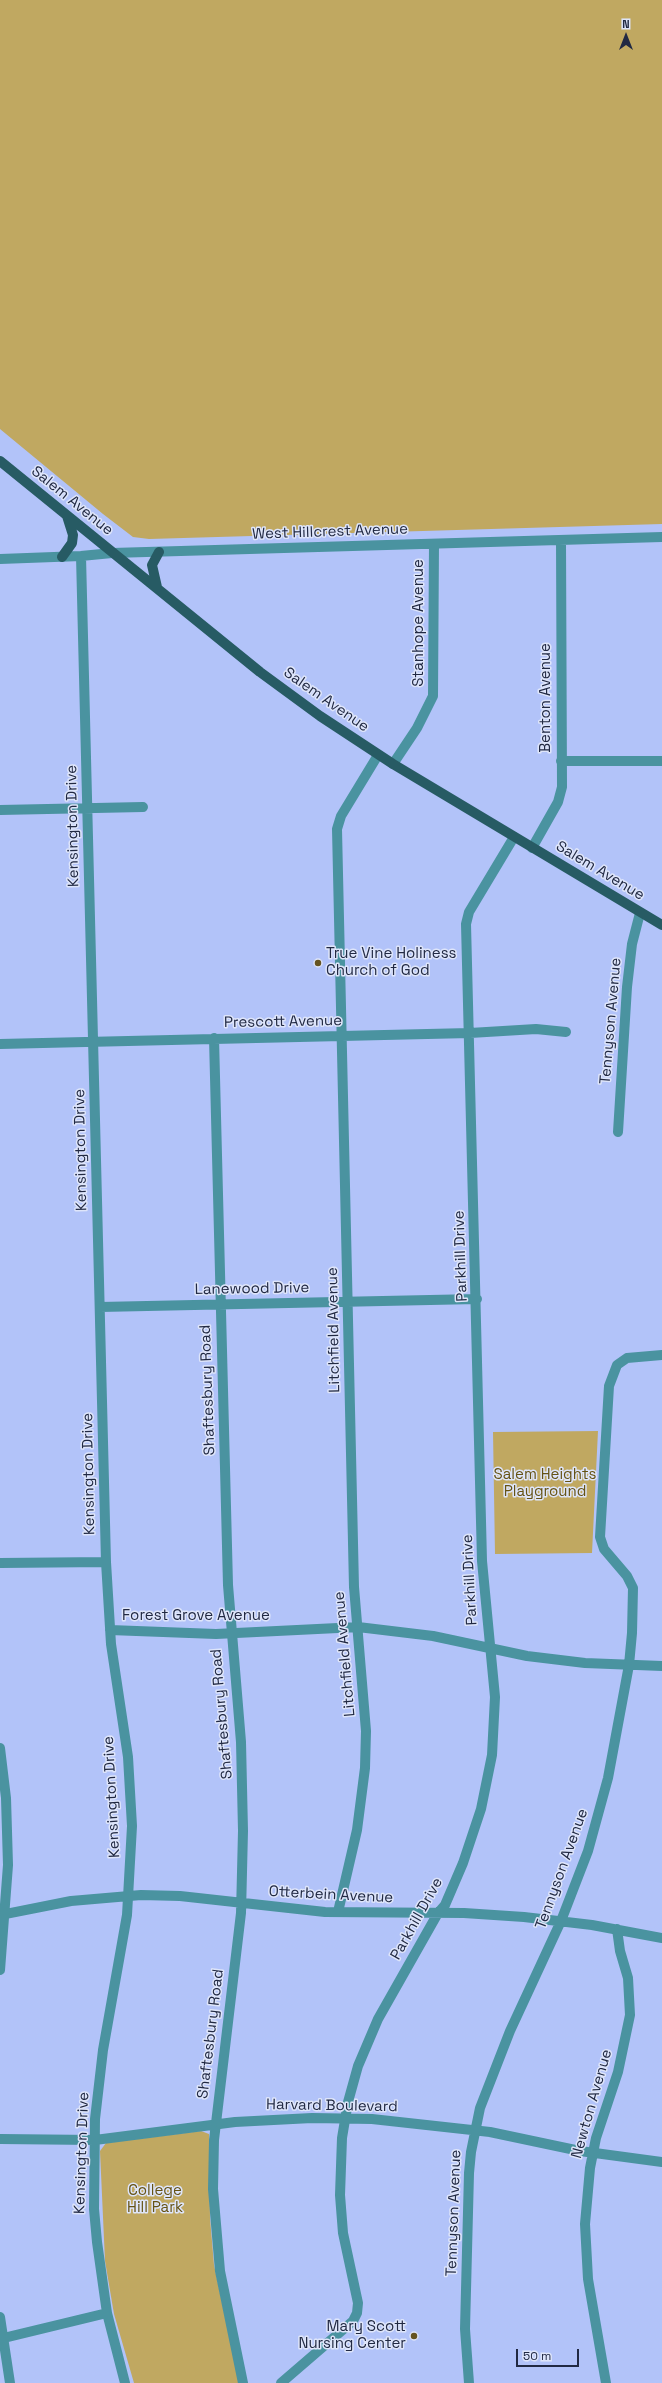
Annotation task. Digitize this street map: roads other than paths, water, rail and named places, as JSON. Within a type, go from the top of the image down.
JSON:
[{"type":"main road","name":"Salem Avenue","points":[[0,461],[260,672],[393,764],[662,925]]},
{"type":"main road","points":[[62,557],[72,542],[73,535],[67,516]]},
{"type":"main road","points":[[157,587],[152,565],[159,552]]},
{"type":"street","name":"West Hillcrest Avenue","points":[[0,559],[81,556],[112,553],[662,537]]},
{"type":"street","name":"Benton Avenue","points":[[532,848],[558,802],[562,787],[561,540]]},
{"type":"street","name":"Stanhope Avenue","points":[[393,764],[416,728],[433,696],[434,544]]},
{"type":"street","name":"Kensington Drive","points":[[81,556],[106,1562],[110,1630],[130,1779],[132,1826],[129,1895],[124,1941],[103,2050],[94,2140],[96,2229],[107,2313],[126,2383]]},
{"type":"street","name":"Litchfield Avenue","points":[[338,1912],[357,1830],[365,1768],[365,1703],[354,1587],[349,1302],[341,1036],[337,826],[378,754]]},
{"type":"street","points":[[562,761],[662,761]]},
{"type":"street","points":[[0,810],[143,807]]},
{"type":"street","name":"Parkhill Drive","points":[[281,2383],[353,2321],[358,2307],[348,2265],[342,2220],[341,2159],[346,2118],[358,2066],[368,2039],[388,1998],[416,1954],[438,1913],[445,1906],[468,1850],[487,1786],[495,1714],[482,1561],[467,918],[514,837]]},
{"type":"street","name":"Tennyson Avenue","points":[[618,1132],[627,987],[632,944],[640,913]]},
{"type":"street","name":"Prescott Avenue","points":[[0,1044],[470,1033],[536,1029],[566,1032]]},
{"type":"street","name":"Shaftesbury Road","points":[[214,1038],[220,1305],[231,1634],[241,1742],[243,1831],[241,1903],[235,1972],[215,2124],[213,2189],[217,2251],[243,2383]]},
{"type":"street","name":"Lanewood Drive","points":[[100,1307],[477,1299]]},
{"type":"street","name":"Tennyson Avenue","points":[[469,2383],[466,2341],[466,2293],[469,2238],[469,2173],[475,2130],[489,2082],[561,1921],[588,1851],[608,1778],[629,1665],[632,1632],[633,1588],[627,1576],[604,1550],[600,1537],[609,1386],[617,1365],[627,1358],[662,1355]]},
{"type":"street","points":[[0,1563],[106,1562]]},
{"type":"street","name":"Forest Grove Avenue","points":[[110,1630],[231,1634],[358,1626],[399,1631],[490,1648],[585,1663],[662,1666]]},
{"type":"street","points":[[0,1748],[8,1823],[0,1970]]},
{"type":"street","name":"Otterbein Avenue","points":[[3,1915],[71,1901],[129,1895],[180,1896],[338,1912],[438,1913],[524,1917],[617,1929],[662,1938]]},
{"type":"street","name":"Newton Avenue","points":[[606,2383],[590,2294],[586,2248],[586,2200],[594,2153],[618,2072],[630,2015],[628,1978],[620,1951],[617,1929]]},
{"type":"street","name":"Harvard Boulevard","points":[[0,2138],[94,2140],[215,2124],[265,2120],[346,2118],[408,2122],[475,2130],[594,2153],[662,2162]]},
{"type":"street","points":[[2,2339],[107,2313]]},
{"type":"street","points":[[0,2317],[2,2339],[10,2383]]},
{"type":"place","name":"True Vine Holiness Church of God","points":[[318,963]]},
{"type":"place","name":"Mary Scott Nursing Center","points":[[414,2336]]},
{"type":"park label","name":"Salem Heights Playground","points":[[545,1484]]},
{"type":"park label","name":"College Hill Park","points":[[155,2200]]}]
